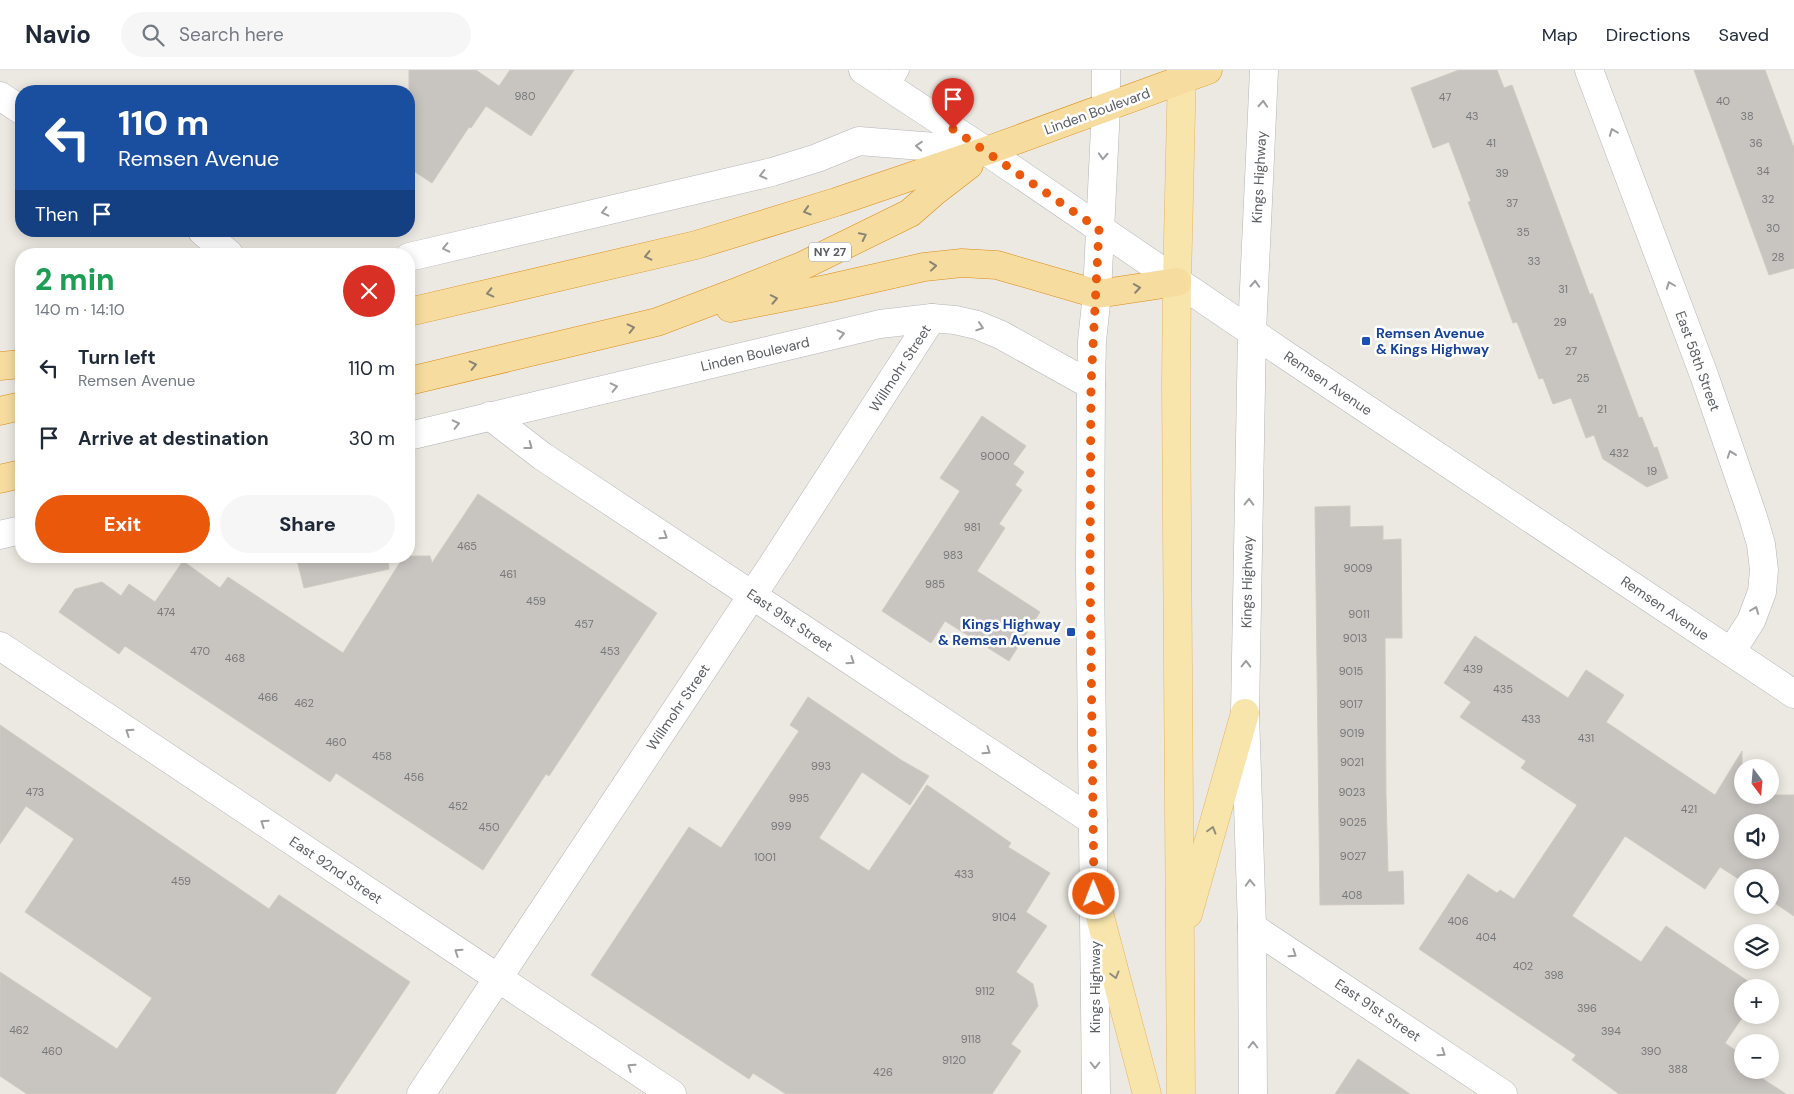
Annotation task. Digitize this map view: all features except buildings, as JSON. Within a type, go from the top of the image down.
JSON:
[{"type":"highway","name":"Linden Boulevard","points":[[415,311],[696,245],[836,202],[986,151],[1106,108],[1182,75],[1208,70]]},
{"type":"highway","name":"Linden Boulevard","points":[[415,379],[657,322],[802,266],[910,213],[986,151]]},
{"type":"highway","points":[[657,322],[831,288],[924,267],[962,263],[997,266],[1097,294],[1177,282]]},
{"type":"highway","points":[[0,366],[15,365]]},
{"type":"highway","points":[[0,411],[15,407]]},
{"type":"main road","points":[[1181,1094],[1177,282],[1182,75]]},
{"type":"main road","points":[[1180,944],[1245,713]]},
{"type":"main road","points":[[1094,894],[1147,1094]]},
{"type":"street","name":"Remsen Avenue","points":[[863,70],[895,79],[986,151],[1099,229],[1794,694]]},
{"type":"street","name":"Kings Highway","points":[[1096,1094],[1090,569],[1091,385],[1106,108],[1106,70]]},
{"type":"street","name":"Kings Highway","points":[[1253,1094],[1252,927],[1245,713],[1252,332],[1264,70]]},
{"type":"street","name":"East 58th Street","points":[[1589,70],[1704,375],[1761,544],[1764,570],[1762,592],[1751,621],[1731,652]]},
{"type":"street","points":[[0,96],[15,106]]},
{"type":"street","name":"Linden Boulevard","points":[[415,256],[772,172],[859,142],[986,151]]},
{"type":"street","points":[[209,237],[222,248]]},
{"type":"street","name":"Linden Boulevard","points":[[415,435],[880,324],[932,318],[955,320],[977,325],[1001,335],[1091,385]]},
{"type":"street","name":"Willmohr Street","points":[[421,1094],[752,595],[932,318]]},
{"type":"street","points":[[0,356],[15,352]]},
{"type":"street","name":"East 91st Street","points":[[490,416],[542,456],[1093,821]]},
{"type":"street","points":[[0,535],[15,531]]},
{"type":"street","name":"East 92nd Street","points":[[0,646],[672,1094]]},
{"type":"street","name":"East 91st Street","points":[[1252,927],[1503,1094]]},
{"type":"place","name":"Remsen Avenue & Kings Highway","points":[[1366,341]]},
{"type":"place","name":"Kings Highway & Remsen Avenue","points":[[1071,632]]},
{"type":"route","points":[[953,129],[1099,229],[1091,385],[1090,569],[1094,894]]}]
